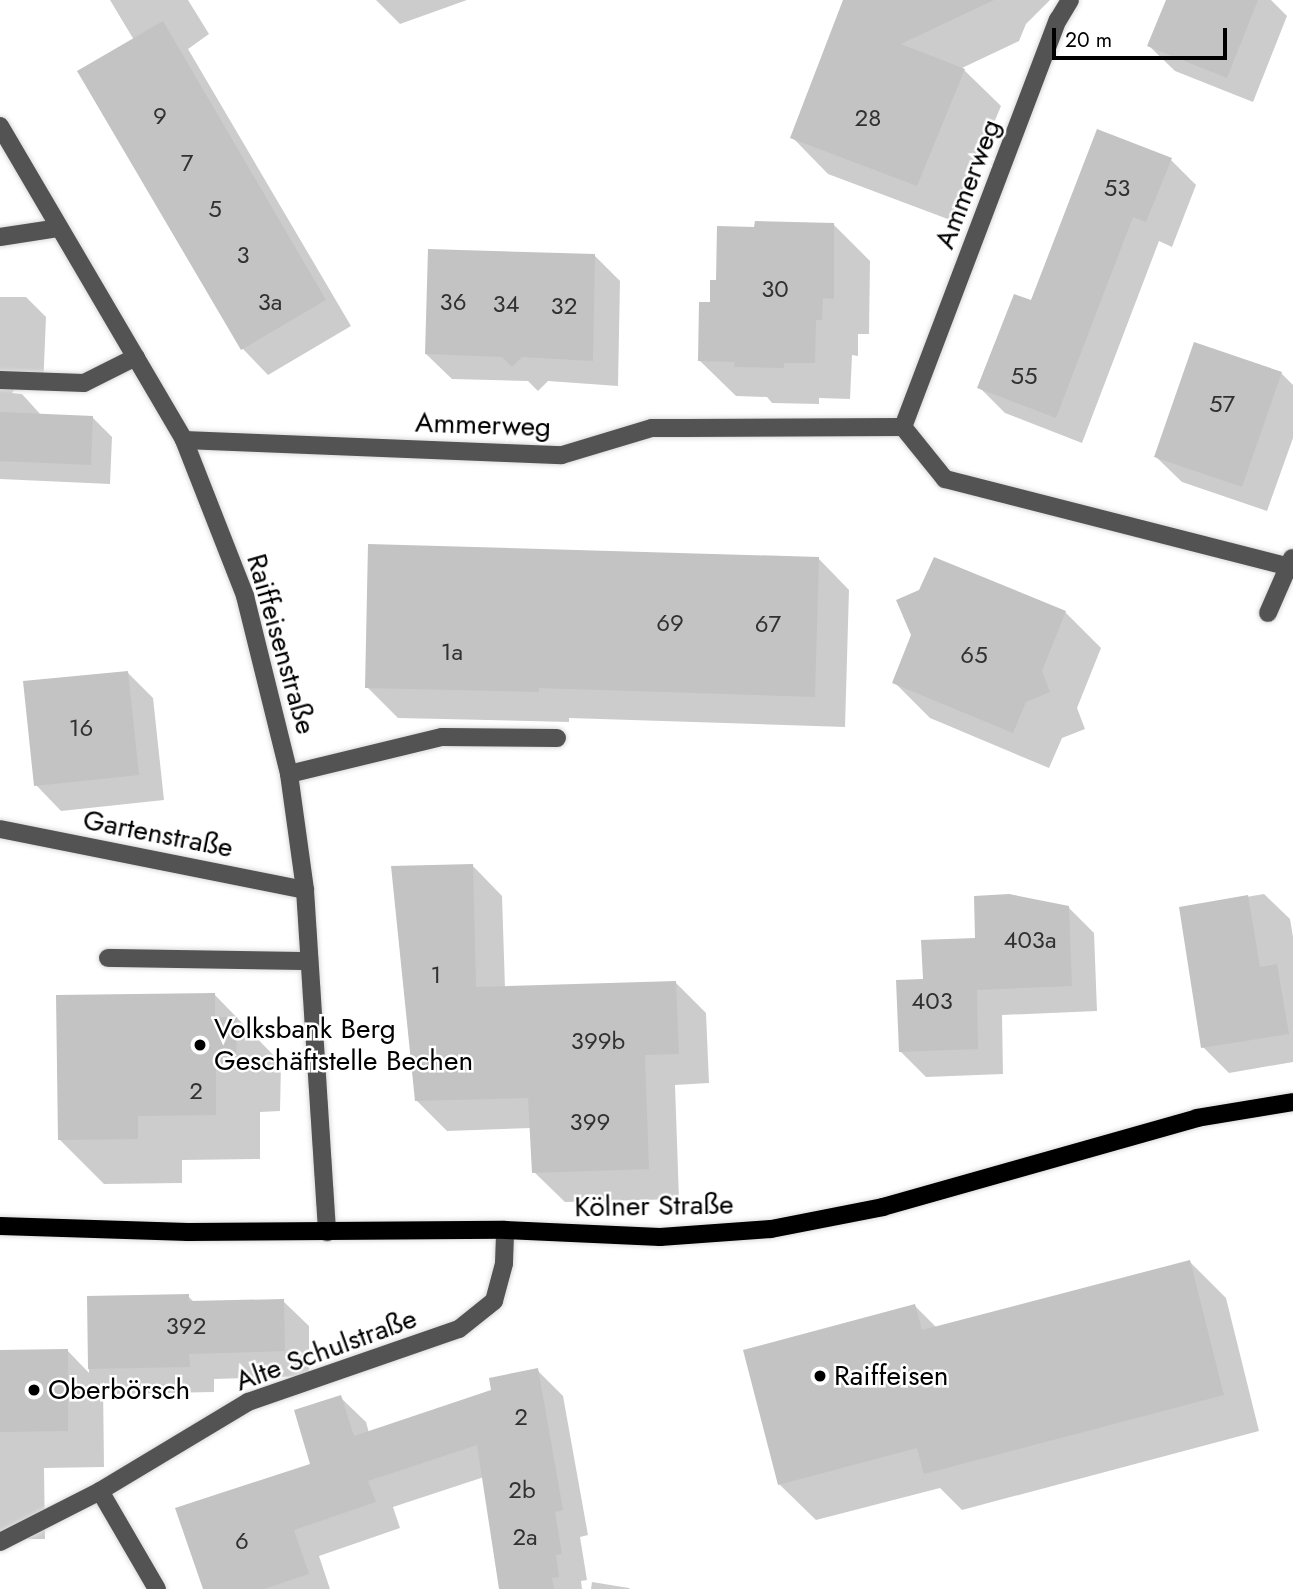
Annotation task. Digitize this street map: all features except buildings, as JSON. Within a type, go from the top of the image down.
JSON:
[{"type":"main road","name":"Kölner Straße","points":[[0,1226],[327,1232],[505,1230],[660,1237],[771,1229],[883,1207],[1196,1118],[1293,1101]]},
{"type":"street","name":"Ammerweg","points":[[184,440],[562,455],[652,428],[903,427],[1059,20],[1070,0]]},
{"type":"street","name":"Raiffeisenstraße","points":[[0,126],[184,440],[245,596],[289,774],[305,890],[327,1232]]},
{"type":"street","points":[[0,237],[58,228]]},
{"type":"street","points":[[0,380],[83,383],[136,357]]},
{"type":"street","points":[[903,427],[945,479],[1291,562],[1268,613]]},
{"type":"street","points":[[289,774],[442,737],[558,738]]},
{"type":"street","name":"Gartenstraße","points":[[0,829],[305,890]]},
{"type":"street","points":[[108,958],[309,961]]},
{"type":"street","name":"Alte Schulstraße","points":[[0,1542],[100,1492],[248,1402],[459,1329],[494,1301],[504,1264],[505,1230]]},
{"type":"street","points":[[100,1492],[156,1589]]},
{"type":"place","name":"Volksbank Berg Geschäftstelle Bechen","points":[[200,1045]]},
{"type":"place","name":"Raiffeisen","points":[[820,1376]]},
{"type":"place","name":"Oberbörsch","points":[[34,1390]]}]
